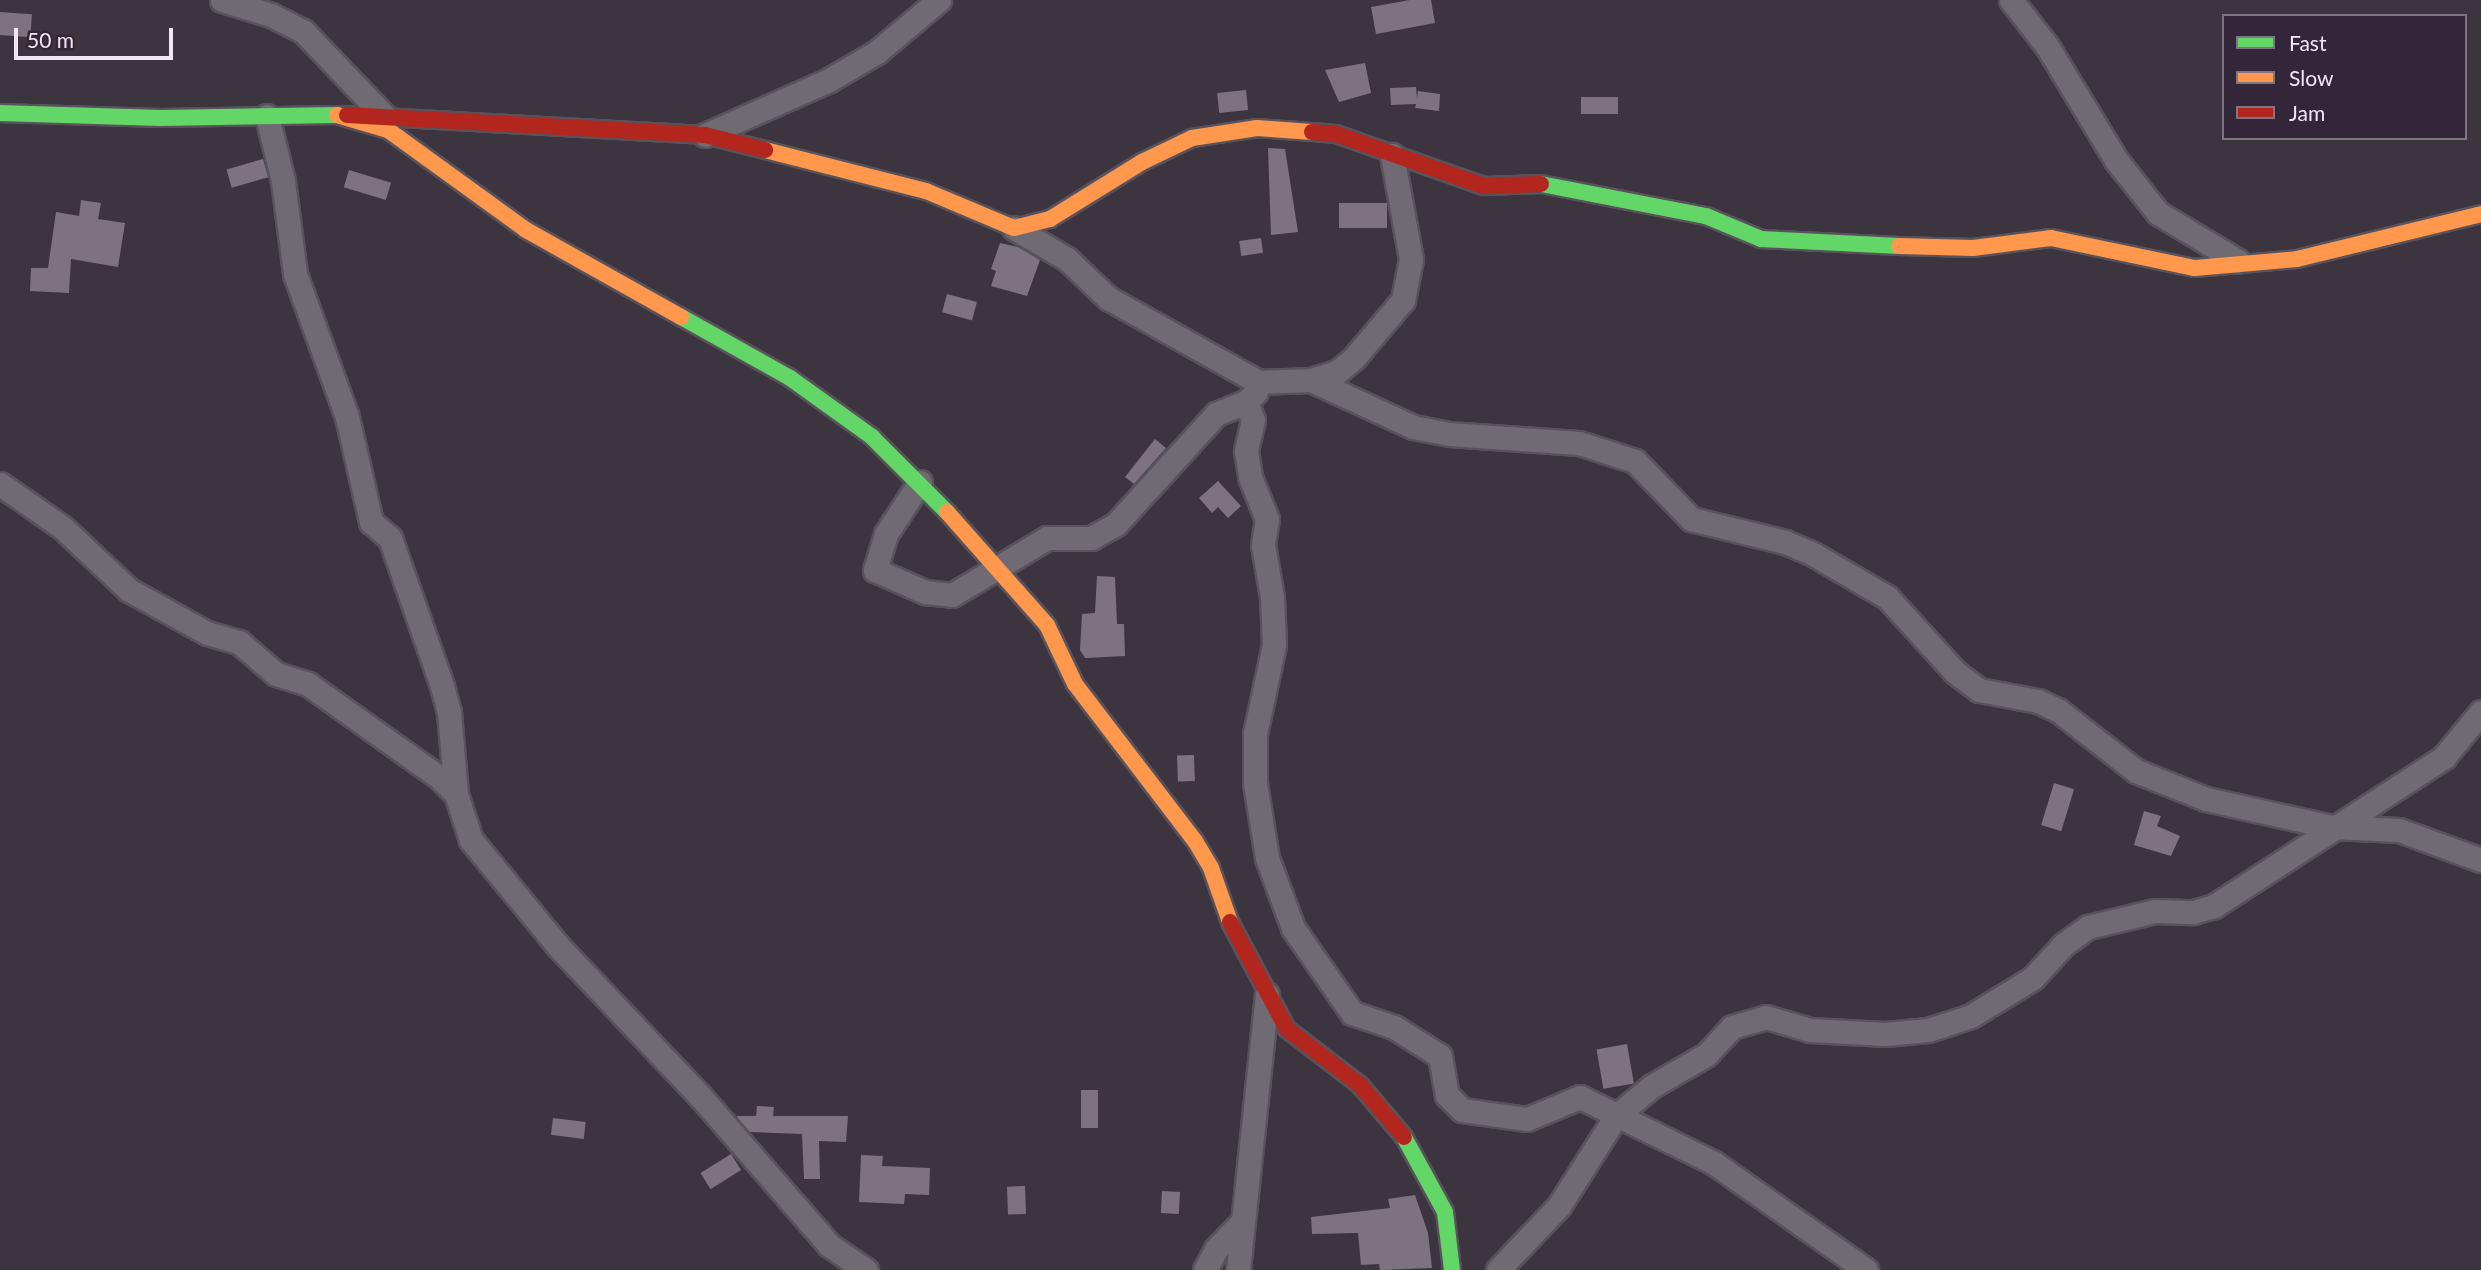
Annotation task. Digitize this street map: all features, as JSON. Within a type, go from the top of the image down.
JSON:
[{"type":"street","points":[[222,0],[271,15],[303,31],[386,118]]},
{"type":"street","points":[[705,135],[829,80],[877,52],[939,0]]},
{"type":"street","points":[[2011,0],[2047,46],[2116,160],[2158,213],[2238,261]]},
{"type":"street","points":[[0,113],[347,115],[705,135],[926,191],[1014,228],[1067,259],[1108,298],[1258,382],[1311,380],[1336,372],[1354,358],[1403,300],[1411,259],[1392,155]]},
{"type":"street","points":[[347,115],[388,130],[424,152],[526,230],[578,262],[790,378],[872,437],[920,482],[994,570],[1047,625],[1075,684],[1195,841],[1211,868],[1236,939],[1287,1029],[1360,1085],[1411,1146],[1445,1212],[1452,1270]]},
{"type":"street","points":[[267,116],[283,181],[295,274],[347,417],[371,522],[390,538],[442,686],[449,712],[456,794],[471,840],[558,946],[700,1096],[829,1245],[866,1270]]},
{"type":"street","points":[[1014,228],[1050,219],[1142,162],[1192,138],[1257,128],[1336,134],[1484,186],[1555,184],[1706,216],[1760,239],[1973,248],[2051,238],[2195,268],[2238,261],[2297,260],[2481,214]]},
{"type":"street","points":[[1311,380],[1333,386],[1390,420],[1413,427],[1449,434],[1579,443],[1635,461],[1691,519],[1786,542],[1887,597],[1955,672],[1979,690],[2038,701],[2059,711],[2111,755],[2168,785],[2206,799],[2332,827],[2399,830],[2481,860]]},
{"type":"street","points":[[920,482],[886,534],[875,570],[940,596],[969,588],[1047,538],[1091,538],[1116,524],[1216,414],[1255,395],[1258,382]]},
{"type":"street","points":[[1245,402],[1252,420],[1246,451],[1250,477],[1267,519],[1263,545],[1272,597],[1274,645],[1256,723],[1255,783],[1270,869],[1293,928],[1352,1013],[1394,1027],[1440,1056],[1447,1095],[1462,1111],[1527,1119],[1580,1097],[1714,1163],[1866,1270]]},
{"type":"street","points":[[0,484],[63,528],[129,590],[207,633],[239,642],[276,674],[307,684],[439,777],[456,794]]},
{"type":"street","points":[[1499,1270],[1559,1206],[1616,1116],[1652,1086],[1706,1055],[1731,1027],[1746,1020],[1766,1017],[1845,1035],[1928,1030],[1998,1001],[2033,978],[2063,945],[2088,927],[2155,911],[2193,912],[2214,906],[2332,827],[2444,757],[2481,712]]},
{"type":"street","points":[[1238,1270],[1239,1225],[1267,995]]},
{"type":"street","points":[[1205,1270],[1216,1249],[1239,1225]]},
{"type":"building","points":[[1410,0],[1431,0],[1435,23],[1376,34],[1371,7]]},
{"type":"building","points":[[0,12],[32,14],[30,37],[0,35]]},
{"type":"building","points":[[1365,63],[1371,93],[1339,102],[1325,70]]},
{"type":"building","points":[[1416,87],[1417,98],[1418,91],[1440,94],[1439,111],[1415,108],[1416,104],[1391,105],[1390,88]]},
{"type":"building","points":[[1246,90],[1248,110],[1219,113],[1217,93]]},
{"type":"building","points":[[1581,97],[1618,97],[1618,114],[1581,114]]},
{"type":"building","points":[[1268,148],[1285,149],[1298,232],[1271,235]]},
{"type":"building","points":[[263,159],[268,177],[232,188],[226,169]]},
{"type":"building","points":[[349,170],[391,183],[386,200],[344,187]]},
{"type":"building","points":[[81,200],[101,203],[98,219],[125,223],[118,267],[71,259],[69,293],[30,291],[31,268],[48,268],[56,212],[79,216]]},
{"type":"building","points":[[1339,203],[1387,203],[1387,228],[1339,228]]},
{"type":"building","points":[[1261,238],[1263,253],[1241,256],[1239,241]]},
{"type":"building","points":[[1000,243],[1018,247],[1040,260],[1027,296],[991,286],[996,271],[991,269]]},
{"type":"building","points":[[947,294],[977,302],[972,320],[942,312]]},
{"type":"building","points":[[1155,439],[1166,448],[1134,484],[1125,477]]},
{"type":"building","points":[[1218,481],[1241,506],[1228,518],[1218,507],[1212,513],[1199,498]]},
{"type":"building","points":[[1097,576],[1115,577],[1117,624],[1124,624],[1125,656],[1085,658],[1080,650],[1082,614],[1095,613]]},
{"type":"building","points":[[1194,755],[1195,781],[1178,782],[1177,756]]},
{"type":"building","points":[[2054,783],[2074,789],[2061,831],[2041,825]]},
{"type":"building","points":[[2144,811],[2161,816],[2157,826],[2180,836],[2171,856],[2134,845]]},
{"type":"building","points":[[1627,1044],[1634,1083],[1603,1089],[1596,1049]]},
{"type":"building","points":[[1081,1090],[1098,1090],[1098,1128],[1081,1128]]},
{"type":"building","points":[[757,1106],[774,1107],[773,1116],[848,1116],[846,1142],[819,1141],[820,1179],[804,1179],[802,1134],[749,1132],[736,1116],[756,1116]]},
{"type":"building","points":[[553,1118],[586,1122],[584,1139],[551,1135]]},
{"type":"building","points":[[731,1154],[741,1170],[711,1189],[700,1173]]},
{"type":"building","points":[[861,1155],[883,1156],[882,1166],[930,1168],[929,1195],[905,1194],[904,1204],[859,1202]]},
{"type":"building","points":[[1025,1186],[1026,1214],[1008,1215],[1007,1187]]},
{"type":"building","points":[[1162,1191],[1180,1192],[1179,1214],[1161,1213]]},
{"type":"building","points":[[1415,1195],[1428,1233],[1432,1268],[1380,1270],[1379,1264],[1361,1265],[1358,1233],[1312,1234],[1311,1217],[1390,1208],[1388,1199]]},
{"type":"traffic: fast","points":[[0,113],[160,118],[337,115]]},
{"type":"traffic: fast","points":[[1541,184],[1706,216],[1761,239],[1899,246]]},
{"type":"traffic: fast","points":[[681,317],[790,378],[872,437],[947,512]]},
{"type":"traffic: fast","points":[[1404,1137],[1445,1212],[1452,1270]]},
{"type":"traffic: slow","points":[[337,115],[388,130],[526,230],[681,317]]},
{"type":"traffic: slow","points":[[765,150],[926,191],[1014,228],[1050,219],[1142,162],[1192,138],[1257,128],[1312,132]]},
{"type":"traffic: slow","points":[[1899,246],[1973,248],[2051,238],[2195,268],[2297,259],[2481,214]]},
{"type":"traffic: slow","points":[[947,512],[1047,625],[1075,684],[1195,841],[1211,868],[1230,922]]},
{"type":"traffic: jam","points":[[347,115],[705,135],[765,150]]},
{"type":"traffic: jam","points":[[1312,132],[1336,134],[1484,186],[1541,184]]},
{"type":"traffic: jam","points":[[1230,922],[1287,1029],[1360,1085],[1404,1137]]}]
